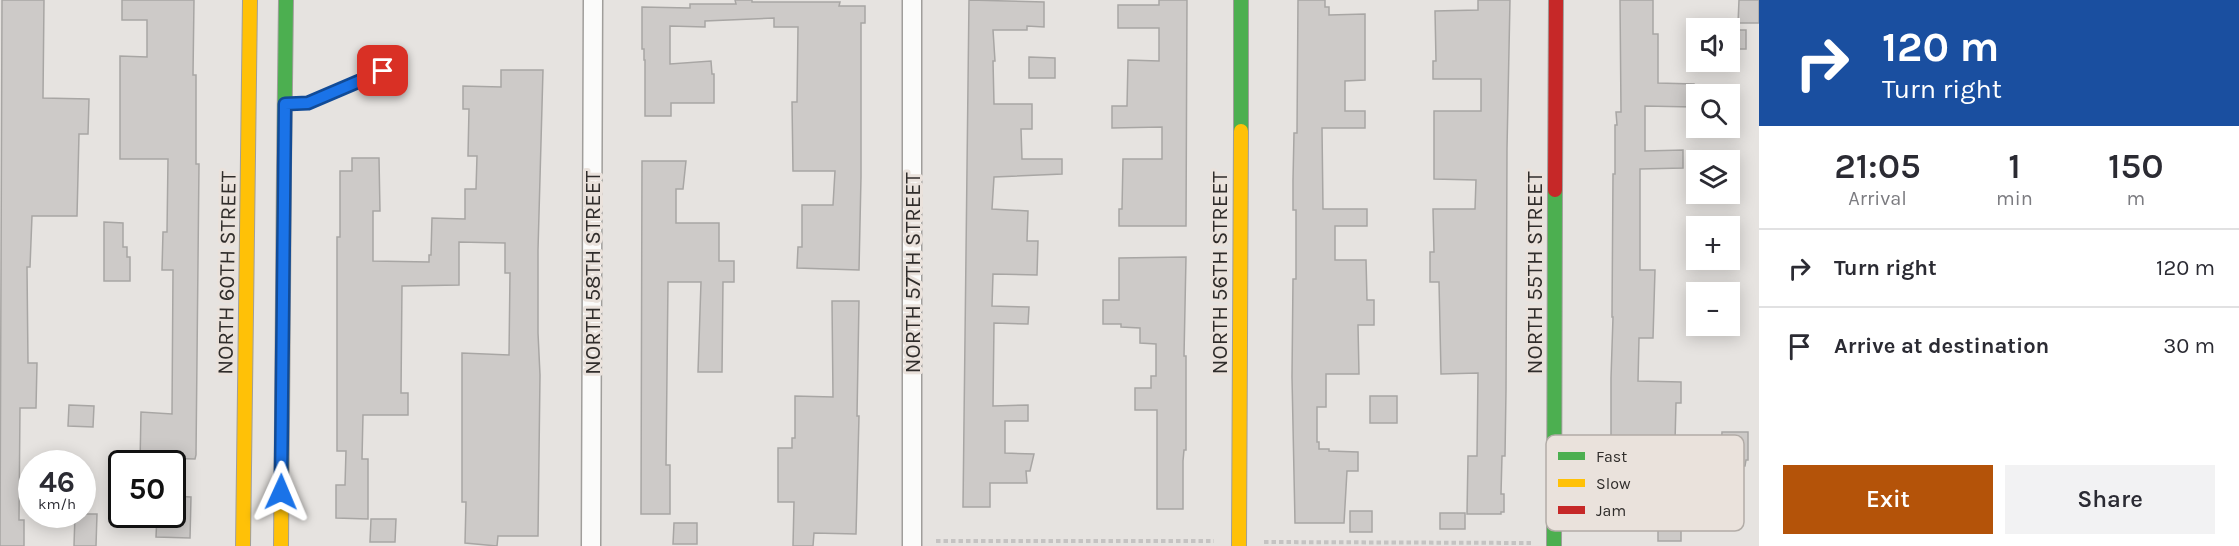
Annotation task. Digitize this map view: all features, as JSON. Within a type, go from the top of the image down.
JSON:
[{"type":"main road","name":"NORTH 60TH STREET","points":[[243,546],[250,0]]},
{"type":"main road","points":[[280,546],[286,0]]},
{"type":"main road","name":"NORTH 56TH STREET","points":[[1239,546],[1241,0]]},
{"type":"main road","name":"NORTH 55TH STREET","points":[[1554,435],[1556,0]]},
{"type":"main road","name":"NORTH 55TH STREET","points":[[1554,531],[1554,546]]},
{"type":"street","name":"NORTH 58TH STREET","points":[[591,546],[593,0]]},
{"type":"street","name":"NORTH 57TH STREET","points":[[912,0],[912,546]]},
{"type":"lane","points":[[285,104],[308,103],[383,71]]},
{"type":"path","points":[[936,541],[1214,541]]},
{"type":"path","points":[[1264,542],[1535,543]]},
{"type":"building","points":[[2,0],[44,0],[43,98],[89,99],[88,134],[79,134],[77,216],[32,216],[30,267],[27,267],[28,363],[37,363],[36,408],[20,408],[18,528],[24,528],[24,546],[0,546]]},
{"type":"building","points":[[122,0],[194,0],[193,75],[196,75],[196,164],[199,164],[195,459],[186,459],[186,450],[140,450],[141,412],[172,414],[173,270],[162,270],[163,232],[167,232],[168,159],[120,159],[120,56],[147,57],[147,20],[122,20]]},
{"type":"building","points":[[735,0],[840,2],[839,6],[865,6],[865,23],[861,23],[859,270],[797,268],[798,247],[802,247],[802,205],[833,205],[835,171],[793,171],[792,102],[797,102],[798,27],[774,27],[774,18],[705,21],[705,27],[670,26],[670,64],[711,61],[712,74],[714,74],[714,103],[671,103],[671,116],[645,116],[642,7],[690,8],[690,4],[736,4]]},
{"type":"building","points":[[969,0],[1044,2],[1044,27],[1027,26],[1027,30],[993,30],[994,104],[1032,104],[1032,129],[1021,129],[1022,159],[1062,159],[1062,174],[994,177],[992,209],[1028,211],[1027,241],[1038,241],[1037,275],[993,274],[992,306],[1029,307],[1028,324],[994,323],[993,406],[1028,405],[1028,421],[1005,421],[1005,453],[1034,454],[1030,471],[1026,471],[1027,483],[990,483],[990,507],[963,507]]},
{"type":"building","points":[[1159,0],[1187,0],[1186,226],[1119,226],[1119,209],[1122,209],[1123,159],[1162,159],[1162,127],[1112,128],[1112,106],[1127,106],[1128,60],[1159,61],[1159,28],[1118,28],[1118,5],[1159,5]]},
{"type":"building","points":[[1298,0],[1325,0],[1325,7],[1329,7],[1329,15],[1365,14],[1365,80],[1345,81],[1345,111],[1365,111],[1365,128],[1322,128],[1323,209],[1367,209],[1367,226],[1335,226],[1335,260],[1366,260],[1367,300],[1374,300],[1374,325],[1358,325],[1359,374],[1326,374],[1326,407],[1317,407],[1319,449],[1358,452],[1358,471],[1347,471],[1344,523],[1295,523],[1292,377],[1296,210],[1293,210],[1293,180],[1294,133],[1297,133]]},
{"type":"building","points":[[1478,0],[1510,0],[1505,456],[1502,456],[1501,494],[1504,494],[1504,512],[1501,514],[1467,514],[1468,456],[1477,456],[1478,373],[1441,374],[1439,282],[1430,282],[1430,252],[1434,252],[1433,209],[1475,209],[1476,180],[1434,179],[1434,111],[1481,111],[1481,79],[1433,79],[1433,61],[1436,61],[1435,11],[1478,10]]},
{"type":"building","points":[[1620,0],[1653,0],[1653,34],[1658,34],[1658,83],[1694,84],[1686,84],[1686,107],[1645,106],[1645,151],[1683,150],[1683,168],[1640,169],[1640,270],[1655,270],[1653,338],[1639,338],[1638,381],[1681,382],[1681,403],[1676,403],[1675,435],[1611,435],[1613,174],[1615,174],[1616,112],[1621,112]]},
{"type":"building","points":[[1739,0],[1759,0],[1759,23],[1740,23]]},
{"type":"building","points":[[1740,30],[1746,30],[1746,49],[1740,49]]},
{"type":"building","points":[[1029,57],[1055,58],[1055,78],[1029,78]]},
{"type":"building","points":[[501,70],[543,70],[538,250],[540,375],[538,536],[498,536],[497,546],[465,543],[466,502],[462,502],[462,353],[509,355],[510,273],[505,273],[505,243],[459,242],[459,285],[402,286],[401,393],[408,393],[408,415],[363,415],[362,459],[368,459],[368,519],[336,518],[336,485],[345,485],[346,451],[337,451],[337,237],[340,237],[340,171],[352,171],[352,158],[379,158],[380,211],[373,211],[373,261],[429,262],[432,218],[465,219],[465,189],[476,189],[477,156],[468,156],[469,109],[463,109],[463,86],[501,87]]},
{"type":"building","points":[[642,161],[686,161],[683,189],[676,189],[676,223],[719,223],[719,261],[734,261],[734,282],[723,282],[722,372],[698,372],[701,282],[668,282],[666,465],[670,465],[670,514],[641,514]]},
{"type":"building","points":[[104,222],[123,223],[123,247],[127,247],[127,257],[130,257],[130,281],[104,281]]},
{"type":"building","points":[[1186,257],[1184,356],[1186,356],[1186,450],[1184,450],[1183,461],[1183,509],[1157,509],[1157,410],[1135,410],[1135,388],[1151,388],[1151,376],[1156,376],[1156,344],[1140,343],[1140,328],[1121,327],[1121,324],[1103,324],[1103,300],[1119,300],[1119,258]]},
{"type":"building","points":[[832,301],[859,301],[856,534],[814,533],[813,546],[793,546],[794,502],[778,502],[778,448],[792,448],[792,438],[795,438],[795,396],[833,397]]},
{"type":"building","points":[[1370,396],[1397,396],[1397,423],[1370,423]]},
{"type":"building","points":[[69,405],[94,406],[93,427],[68,426]]},
{"type":"building","points":[[1722,432],[1748,432],[1748,460],[1745,466],[1744,435],[1722,435]]},
{"type":"building","points":[[186,497],[191,497],[190,538],[156,537],[156,528],[186,528]]},
{"type":"building","points":[[1350,511],[1372,511],[1372,532],[1350,532]]},
{"type":"building","points":[[1440,513],[1465,513],[1465,529],[1440,529]]},
{"type":"building","points":[[97,514],[96,546],[74,546],[75,528],[96,528]]},
{"type":"building","points":[[371,519],[396,519],[395,542],[370,542]]},
{"type":"building","points":[[674,523],[697,523],[697,544],[673,544]]},
{"type":"building","points":[[1658,531],[1681,531],[1681,541],[1658,541]]},
{"type":"traffic: fast","points":[[284,168],[286,0]]},
{"type":"traffic: fast","points":[[1241,0],[1241,131]]},
{"type":"traffic: fast","points":[[1554,435],[1555,190]]},
{"type":"traffic: fast","points":[[1554,531],[1554,546]]},
{"type":"traffic: slow","points":[[243,546],[250,0]]},
{"type":"traffic: slow","points":[[1239,546],[1241,131]]},
{"type":"traffic: slow","points":[[281,546],[284,168]]},
{"type":"traffic: jam","points":[[1555,190],[1556,0]]},
{"type":"route","points":[[281,492],[285,104],[308,103],[383,71]]}]
